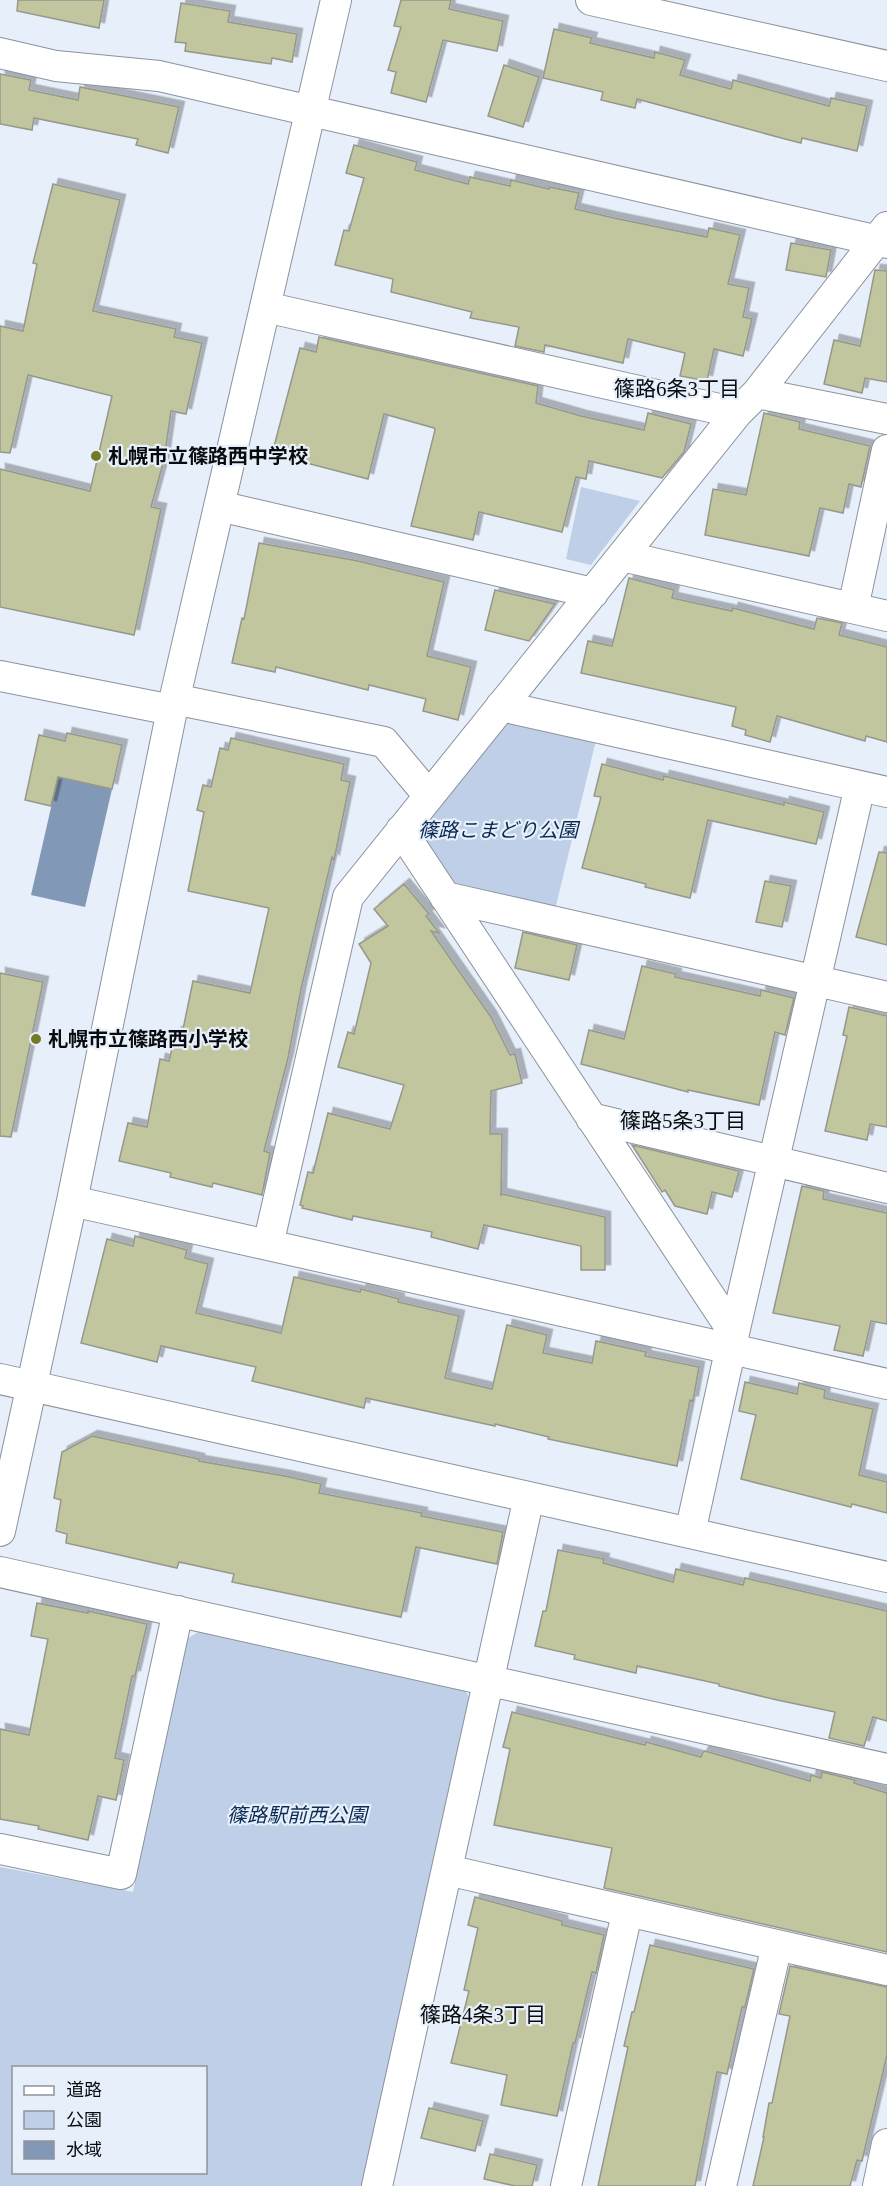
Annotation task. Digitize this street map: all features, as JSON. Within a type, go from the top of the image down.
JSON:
[{"type":"street","points":[[0,1530],[72,1201],[173,705],[336,0]]},
{"type":"street","points":[[591,0],[887,66]]},
{"type":"street","points":[[0,53],[56,66],[159,76],[884,237],[622,556],[348,897],[268,1245]]},
{"type":"street","points":[[265,307],[747,403],[887,419]]},
{"type":"street","points":[[853,608],[887,450]]},
{"type":"street","points":[[219,506],[593,593]]},
{"type":"street","points":[[622,556],[887,616]]},
{"type":"street","points":[[0,676],[384,742],[429,796]]},
{"type":"street","points":[[501,706],[873,789],[815,981],[690,1533]]},
{"type":"street","points":[[401,830],[591,1118],[732,1341]]},
{"type":"street","points":[[445,897],[887,997]]},
{"type":"street","points":[[591,1118],[887,1188]]},
{"type":"street","points":[[72,1201],[268,1245],[732,1341],[887,1384]]},
{"type":"street","points":[[0,1379],[887,1577]]},
{"type":"street","points":[[377,2186],[529,1497]]},
{"type":"street","points":[[0,1572],[887,1768]]},
{"type":"street","points":[[0,1849],[121,1874],[178,1611]]},
{"type":"street","points":[[447,1870],[887,1970]]},
{"type":"street","points":[[566,2186],[627,1912]]},
{"type":"street","points":[[721,2186],[777,1945]]},
{"type":"street","points":[[878,2186],[887,2144]]},
{"type":"green space","points":[[581,487],[640,501],[591,565],[566,559]]},
{"type":"green space","name":"篠路こまどり公園","points":[[501,706],[599,728],[552,922],[445,897],[401,830]]},
{"type":"green space","name":"篠路駅前西公園","points":[[198,1632],[465,1691],[472,1701],[364,2186],[0,2186],[0,1867],[133,1892],[185,1640]]},
{"type":"water","points":[[58,777],[112,789],[85,907],[31,895]]},
{"type":"building","points":[[18,0],[104,0],[99,28],[17,11]]},
{"type":"building","points":[[401,0],[451,0],[449,9],[503,21],[497,51],[443,40],[426,102],[391,93],[396,72],[388,70],[401,27],[394,26]]},
{"type":"building","points":[[181,3],[230,11],[228,22],[297,34],[292,62],[272,58],[271,64],[185,51],[186,43],[175,42]]},
{"type":"building","points":[[554,29],[592,38],[590,43],[654,58],[655,52],[685,60],[680,75],[731,89],[733,80],[829,106],[831,98],[867,106],[857,151],[802,138],[801,143],[637,99],[635,108],[601,100],[603,92],[543,78]]},
{"type":"building","points":[[504,65],[539,77],[523,127],[488,116]]},
{"type":"building","points":[[0,74],[31,80],[29,90],[78,100],[80,87],[179,107],[168,153],[136,145],[138,139],[34,118],[32,130],[0,124]]},
{"type":"building","points":[[354,145],[417,162],[415,170],[468,184],[470,177],[510,186],[511,180],[579,193],[575,209],[707,237],[709,228],[740,235],[728,284],[749,288],[743,317],[752,319],[743,356],[714,349],[707,381],[680,376],[685,353],[628,339],[623,363],[545,345],[544,352],[515,346],[519,327],[470,318],[472,312],[391,292],[393,279],[335,265],[344,230],[349,231],[364,178],[346,173]]},
{"type":"building","points":[[53,184],[120,200],[93,311],[176,329],[174,337],[202,343],[186,414],[171,411],[164,460],[151,507],[161,509],[134,635],[0,607],[0,469],[90,491],[112,396],[28,375],[10,453],[0,452],[0,326],[23,331],[37,264],[33,263]]},
{"type":"building","points":[[791,243],[831,250],[826,277],[786,270]]},
{"type":"building","points":[[875,270],[887,271],[887,382],[865,378],[862,393],[824,384],[834,340],[860,346]]},
{"type":"building","points":[[319,337],[538,386],[536,403],[581,416],[644,430],[648,413],[691,424],[684,452],[662,478],[589,461],[586,479],[576,477],[562,532],[479,512],[473,540],[411,526],[434,428],[384,414],[368,479],[272,454],[300,348],[316,352]]},
{"type":"building","points":[[764,413],[800,422],[799,429],[870,446],[861,487],[849,484],[843,513],[820,508],[809,556],[705,535],[713,489],[746,495]]},
{"type":"building","points":[[259,543],[358,561],[444,582],[427,656],[471,667],[458,720],[423,711],[426,699],[369,685],[368,690],[276,667],[275,672],[232,663],[242,618],[244,619]]},
{"type":"building","points":[[629,578],[674,590],[672,598],[732,611],[733,608],[814,629],[817,618],[842,623],[839,635],[887,647],[887,742],[866,736],[865,741],[777,716],[770,742],[745,735],[746,730],[732,726],[736,707],[581,673],[588,641],[612,646]]},
{"type":"building","points":[[495,590],[555,604],[529,641],[485,630]]},
{"type":"building","points":[[67,733],[122,745],[112,789],[58,777],[51,806],[25,800],[39,735],[65,741]]},
{"type":"building","points":[[231,738],[344,764],[341,780],[350,782],[334,860],[332,857],[301,989],[288,1058],[264,1151],[270,1153],[262,1195],[213,1183],[212,1187],[170,1177],[171,1173],[119,1161],[128,1123],[147,1127],[160,1059],[169,1061],[176,1032],[182,1034],[193,981],[250,993],[269,908],[188,891],[204,812],[197,810],[203,785],[211,787],[220,748],[228,750]]},
{"type":"building","points":[[602,764],[663,780],[664,776],[784,805],[784,802],[824,812],[816,844],[708,820],[690,898],[582,868],[601,797],[594,796]]},
{"type":"building","points":[[879,852],[887,853],[887,945],[856,937]]},
{"type":"building","points":[[765,881],[791,886],[782,927],[756,922]]},
{"type":"building","points":[[404,884],[429,914],[426,916],[439,933],[431,931],[491,1017],[510,1055],[515,1054],[522,1083],[491,1091],[490,1134],[502,1134],[501,1196],[502,1194],[605,1217],[605,1270],[581,1270],[581,1246],[484,1225],[478,1249],[431,1237],[432,1232],[353,1216],[352,1220],[302,1208],[303,1206],[300,1205],[308,1172],[313,1173],[328,1113],[390,1129],[404,1085],[338,1067],[348,1032],[354,1034],[371,963],[359,944],[388,926],[374,909]]},
{"type":"building","points":[[523,932],[577,945],[569,980],[515,968]]},
{"type":"building","points":[[642,966],[676,974],[675,977],[760,996],[761,990],[794,998],[785,1035],[775,1032],[759,1105],[688,1090],[688,1092],[581,1064],[589,1030],[624,1039]]},
{"type":"building","points":[[0,973],[43,982],[11,1137],[0,1136]]},
{"type":"building","points":[[849,1007],[887,1016],[887,1127],[870,1124],[867,1140],[825,1131],[847,1036],[843,1035]]},
{"type":"building","points":[[632,1145],[739,1171],[732,1197],[712,1192],[707,1214],[675,1206],[665,1190],[662,1192]]},
{"type":"building","points":[[802,1186],[824,1191],[823,1199],[887,1213],[887,1324],[871,1321],[863,1356],[834,1350],[840,1326],[773,1313]]},
{"type":"building","points":[[135,1236],[187,1250],[185,1258],[208,1264],[196,1313],[281,1333],[294,1277],[360,1292],[361,1289],[399,1299],[398,1302],[459,1316],[445,1378],[492,1389],[507,1325],[547,1335],[543,1353],[592,1363],[596,1341],[646,1352],[645,1356],[699,1367],[677,1466],[548,1439],[549,1437],[495,1424],[495,1426],[366,1398],[364,1408],[252,1381],[256,1367],[161,1346],[157,1362],[81,1343],[107,1239],[133,1246]]},
{"type":"building","points":[[745,1382],[797,1394],[799,1383],[825,1390],[824,1398],[873,1409],[859,1475],[887,1482],[887,1513],[852,1504],[851,1507],[741,1479],[756,1415],[739,1411]]},
{"type":"building","points":[[92,1436],[199,1459],[199,1461],[321,1484],[319,1493],[503,1532],[497,1564],[416,1547],[401,1617],[232,1582],[234,1574],[179,1562],[177,1568],[66,1543],[67,1534],[56,1531],[61,1500],[54,1498],[62,1452]]},
{"type":"building","points":[[558,1550],[604,1559],[603,1563],[673,1582],[676,1569],[743,1585],[745,1578],[887,1611],[887,1721],[873,1717],[864,1746],[829,1738],[835,1712],[637,1666],[636,1673],[574,1659],[575,1655],[535,1646],[543,1611],[546,1611]]},
{"type":"building","points":[[37,1603],[147,1624],[135,1676],[132,1676],[115,1758],[124,1760],[116,1800],[98,1796],[88,1840],[38,1829],[39,1826],[0,1819],[0,1729],[29,1735],[48,1639],[31,1636]]},
{"type":"building","points":[[512,1712],[645,1745],[646,1742],[701,1757],[705,1751],[810,1781],[811,1775],[821,1778],[822,1772],[855,1780],[854,1783],[887,1793],[887,1952],[604,1888],[612,1848],[494,1825],[510,1749],[503,1747]]},
{"type":"building","points":[[475,1897],[562,1921],[562,1925],[604,1935],[596,1973],[592,1972],[575,2043],[573,2043],[557,2116],[501,2105],[507,2075],[451,2063],[469,1991],[464,1990],[478,1928],[468,1925]]},
{"type":"building","points":[[650,1945],[754,1969],[745,2007],[742,2007],[727,2074],[717,2072],[695,2186],[598,2186],[628,2047],[624,2046]]},
{"type":"building","points":[[790,1966],[887,1987],[887,2055],[862,2161],[857,2160],[850,2186],[753,2186],[769,2103],[772,2103],[790,2016],[779,2014]]},
{"type":"building","points":[[429,2108],[483,2121],[475,2151],[421,2138]]},
{"type":"building","points":[[490,2154],[537,2165],[532,2186],[515,2186],[484,2179]]},
{"type":"place","name":"札幌市立篠路西中学校","points":[[96,456]]},
{"type":"place","name":"札幌市立篠路西小学校","points":[[36,1039]]},
{"type":"district","name":"篠路6条3丁目","points":[[677,389]]},
{"type":"district","name":"篠路5条3丁目","points":[[683,1121]]},
{"type":"district","name":"篠路4条3丁目","points":[[483,2015]]}]
